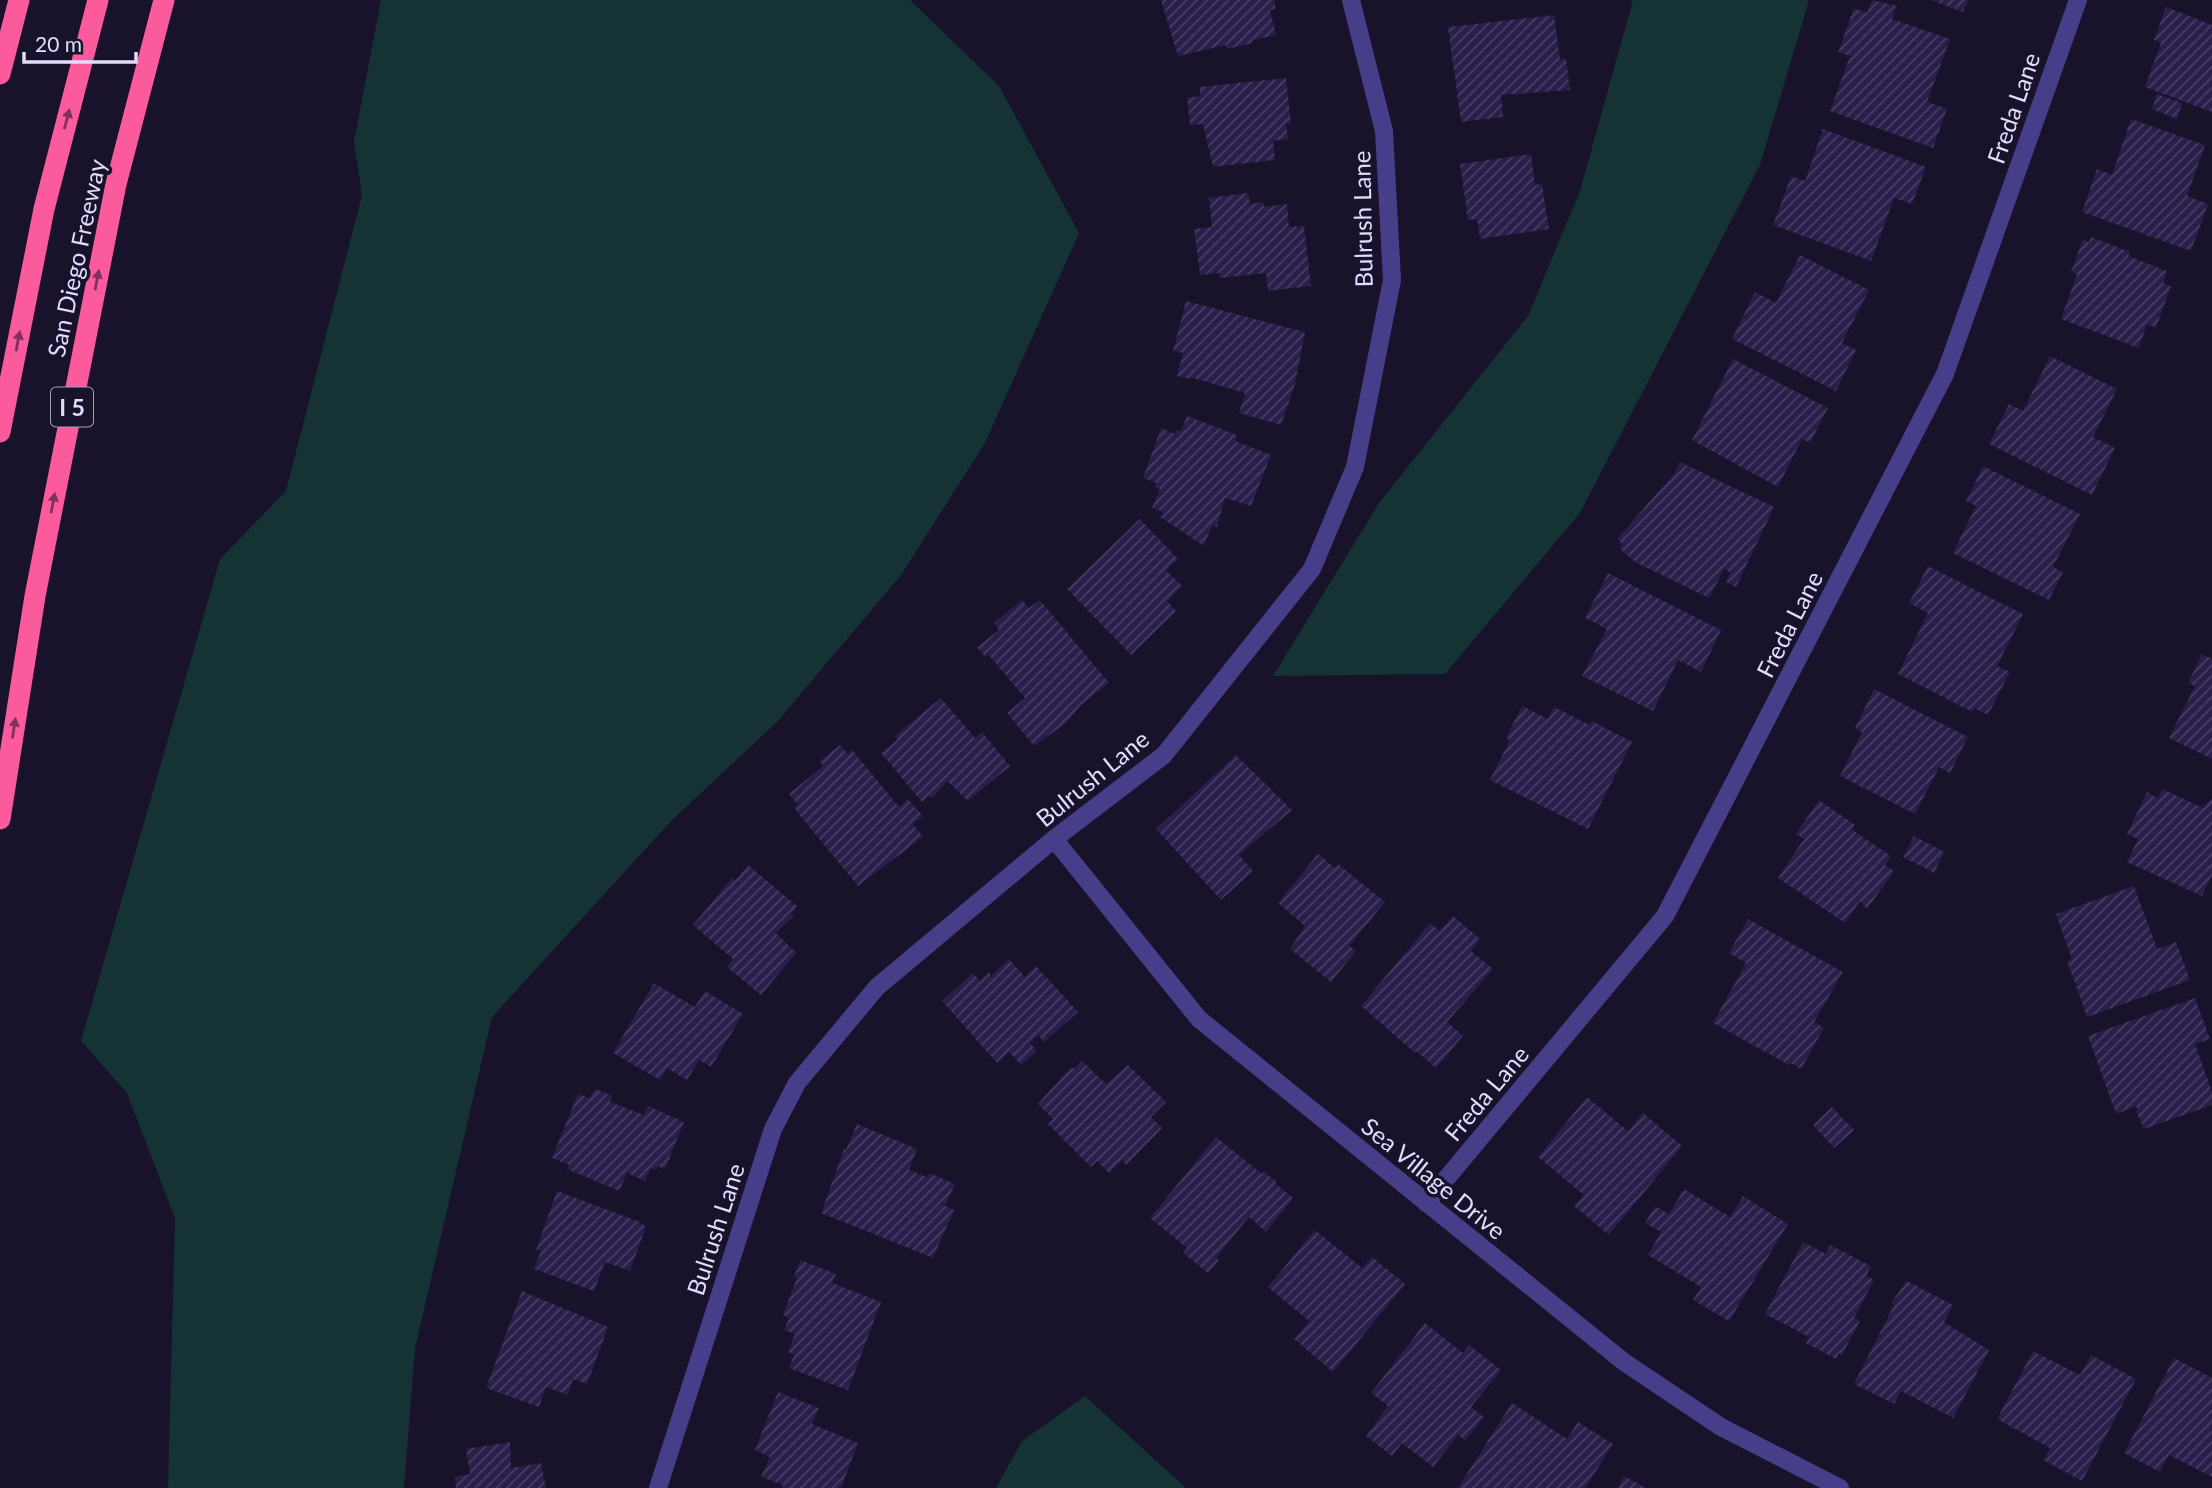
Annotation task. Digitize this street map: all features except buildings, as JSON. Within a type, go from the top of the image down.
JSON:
[{"type":"highway","points":[[0,74],[19,0]]},
{"type":"highway","points":[[0,432],[44,209],[98,0]]},
{"type":"highway","name":"San Diego Freeway","points":[[0,819],[35,596],[116,184],[164,0]]},
{"type":"street","name":"Bulrush Lane","points":[[658,1488],[773,1129],[797,1083],[877,987],[1054,839],[1164,755],[1312,569],[1355,467],[1392,280],[1384,131],[1351,0]]},
{"type":"street","name":"Freda Lane","points":[[1426,1203],[1665,916],[1945,374],[2078,0]]},
{"type":"street","name":"Sea Village Drive","points":[[1054,839],[1199,1019],[1624,1362],[1721,1427],[1840,1488]]},
{"type":"green space","points":[[381,0],[910,0],[999,86],[1079,233],[985,443],[901,575],[777,722],[672,820],[492,1017],[415,1348],[404,1488],[168,1488],[175,1218],[127,1093],[81,1041],[220,559],[286,491],[362,195],[354,142]]},
{"type":"green space","points":[[1633,0],[1809,0],[1760,165],[1580,513],[1445,674],[1273,676],[1379,503],[1528,316],[1580,191]]},
{"type":"green space","points":[[1085,1396],[1186,1488],[996,1488],[1022,1441]]}]
